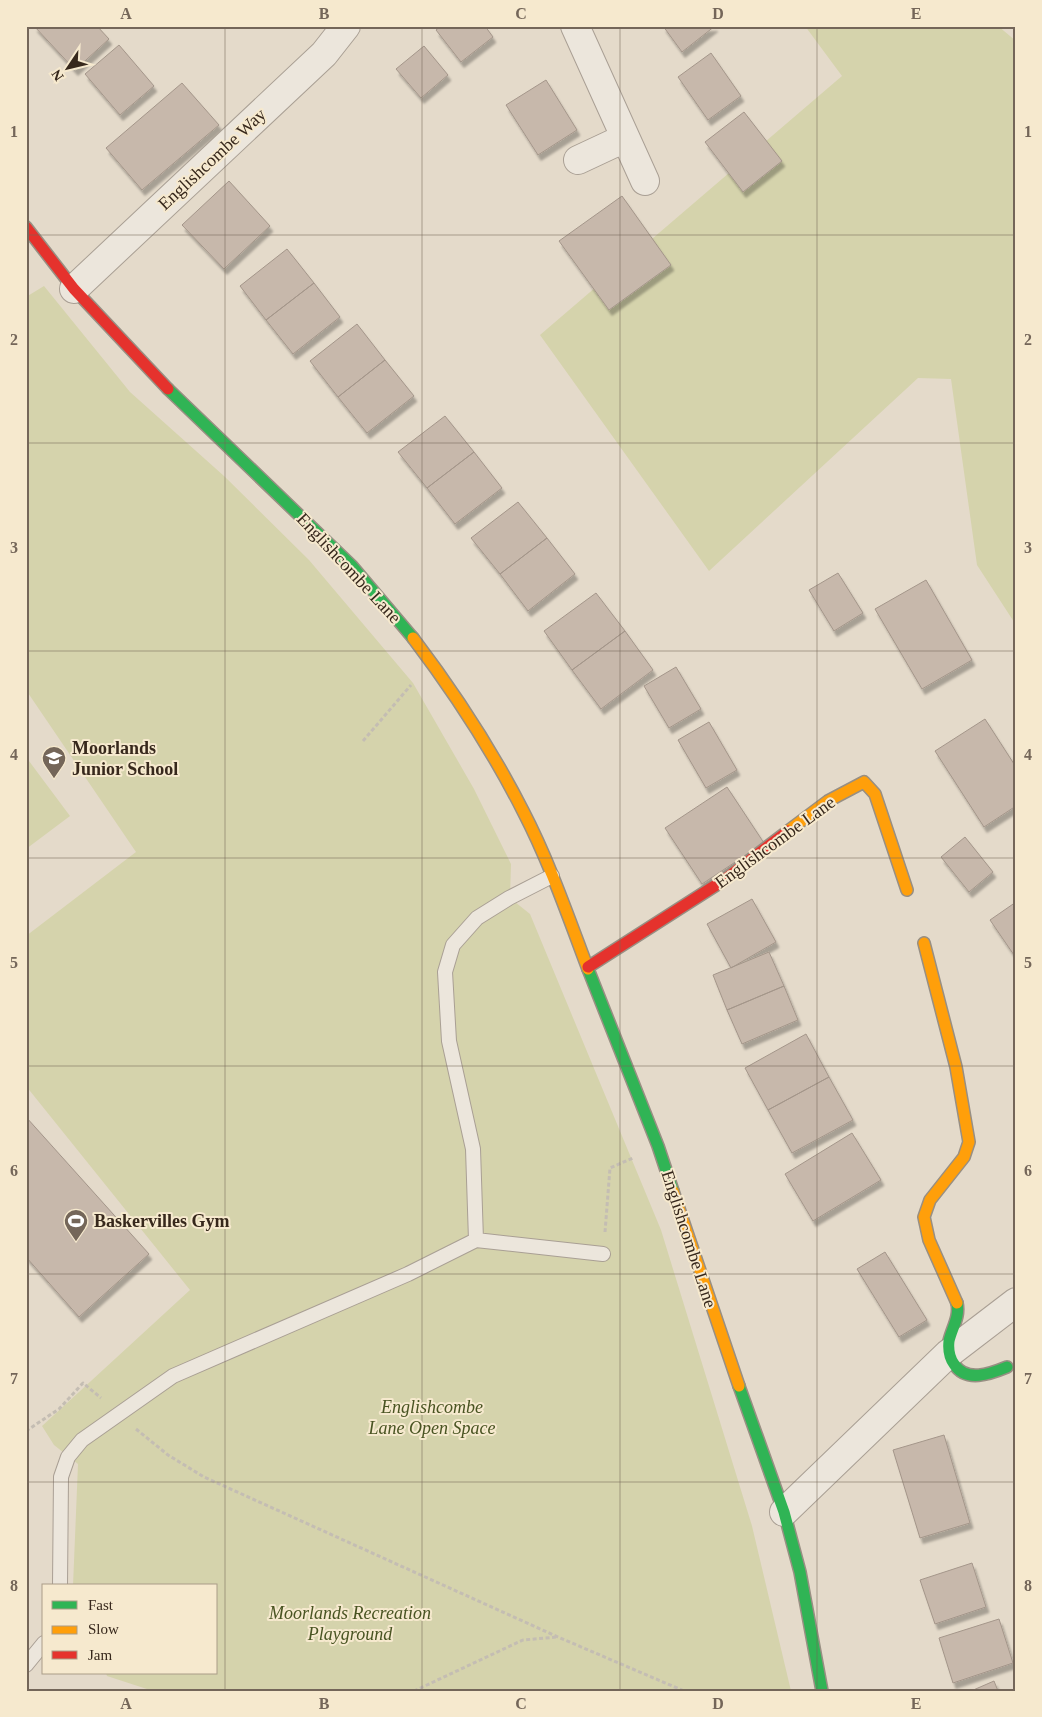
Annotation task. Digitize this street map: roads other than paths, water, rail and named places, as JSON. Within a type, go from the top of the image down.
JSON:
[{"type":"street","name":"Englishcombe Way","points":[[74,289],[324,54],[346,26]]},
{"type":"street","points":[[575,26],[645,181]]},
{"type":"street","points":[[578,160],[625,138]]},
{"type":"street","name":"Englishcombe Lane","points":[[26,227],[74,289],[144,365],[352,566],[436,668],[474,725],[523,811],[552,876],[658,1146],[718,1325],[784,1512],[800,1572],[822,1691]]},
{"type":"street","name":"Englishcombe Lane","points":[[588,967],[724,880],[828,802],[864,782],[875,794],[907,890]]},
{"type":"street","points":[[924,943],[952,1047],[969,1145],[952,1176],[939,1186],[925,1208],[925,1226],[957,1300],[956,1322],[947,1345],[948,1354],[956,1368],[971,1376],[990,1374],[1007,1367]]},
{"type":"street","points":[[784,1512],[948,1354],[1016,1302]]},
{"type":"lane","points":[[476,1240],[473,1149],[449,1041],[445,972],[453,945],[477,918],[552,876]]},
{"type":"lane","points":[[60,1584],[61,1477],[68,1457],[82,1440],[173,1376],[408,1274],[476,1240],[603,1254]]},
{"type":"lane","points":[[26,1665],[42,1646]]},
{"type":"place","name":"Moorlands Junior School","points":[[54,779]]},
{"type":"place","name":"Baskervilles Gym","points":[[76,1242]]},
{"type":"park label","name":"Englishcombe Lane Open Space","points":[[432,1417]]},
{"type":"park label","name":"Moorlands Recreation Playground","points":[[350,1624]]}]
